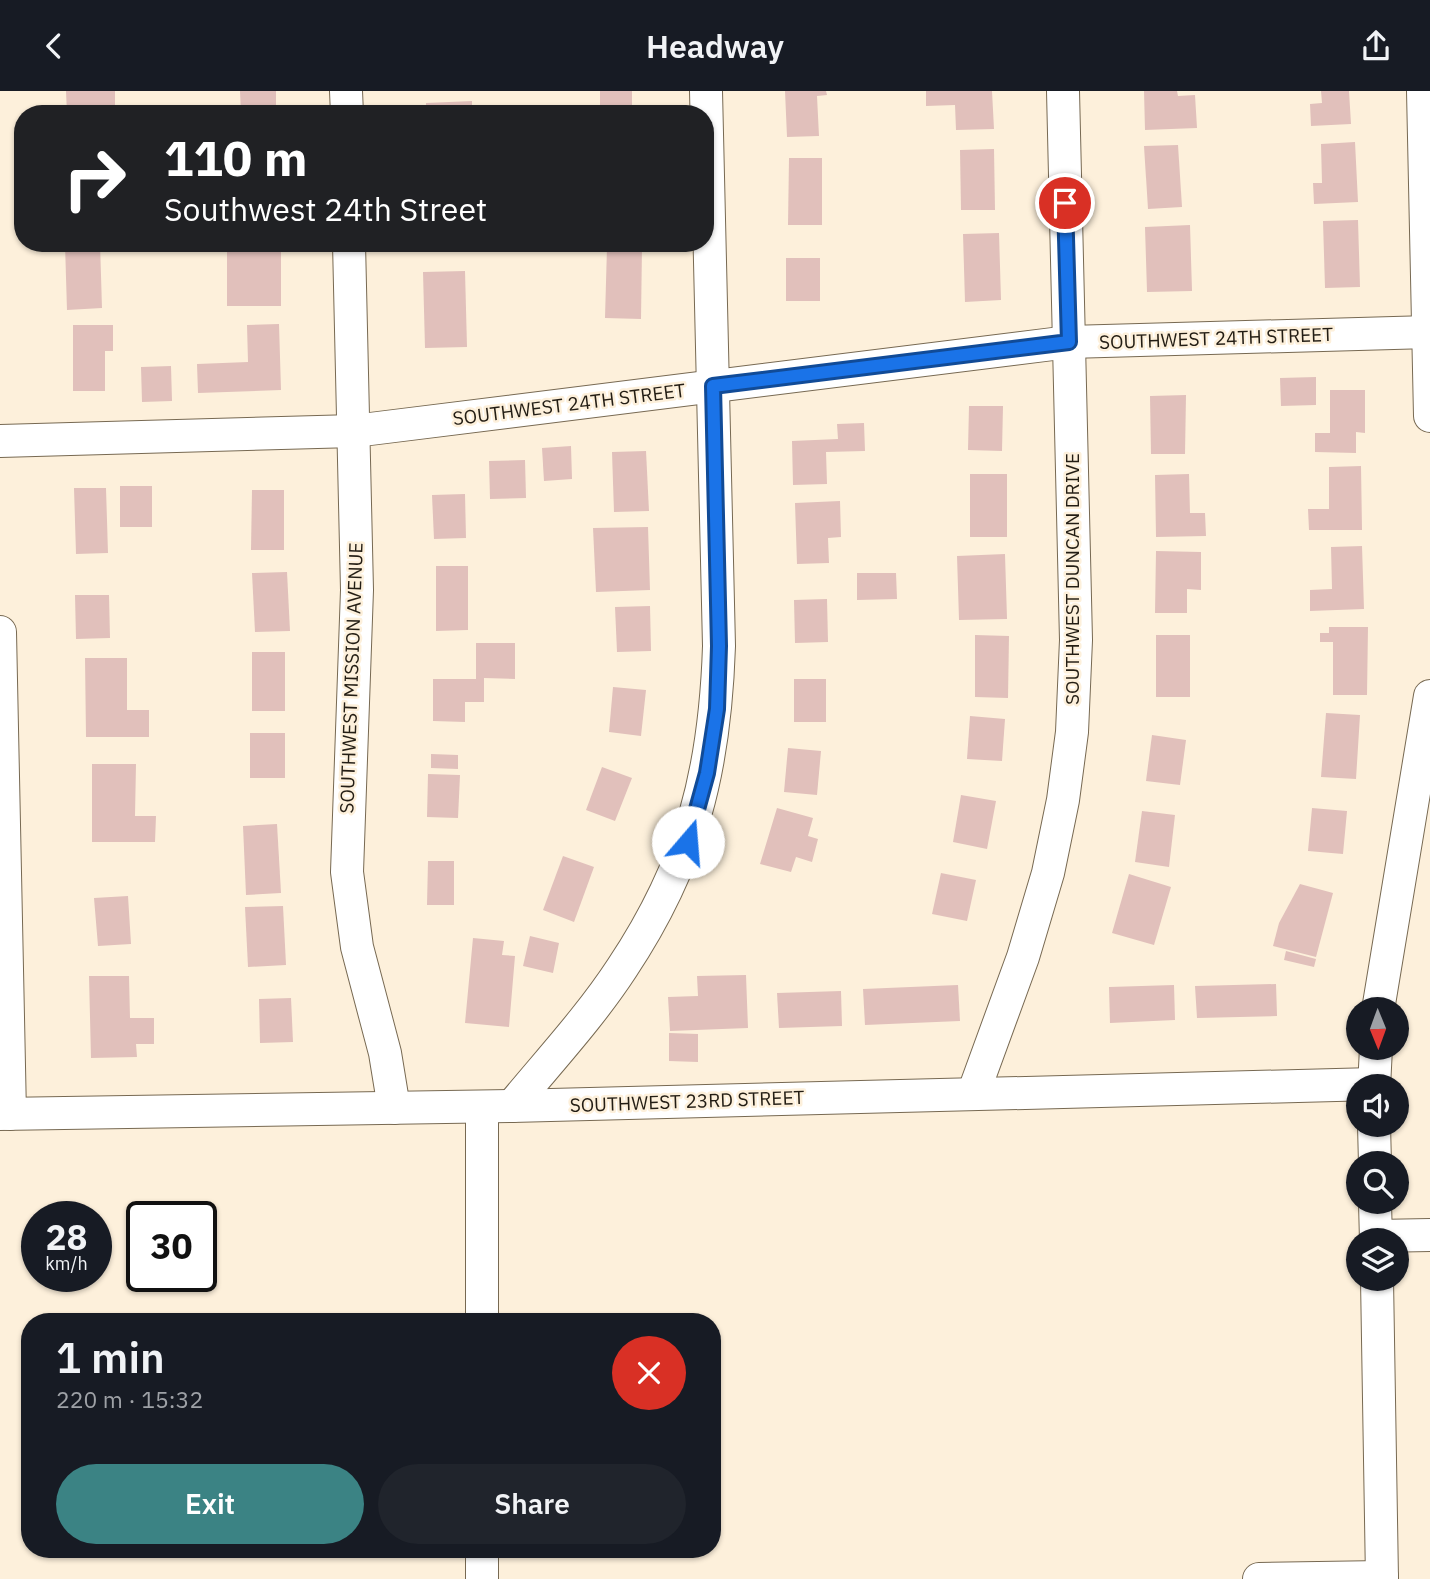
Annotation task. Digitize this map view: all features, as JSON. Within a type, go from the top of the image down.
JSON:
[{"type":"street","name":"SOUTHWEST DUNCAN DRIVE","points":[[973,1094],[1023,957],[1048,873],[1063,800],[1072,732],[1076,640],[1063,91]]},
{"type":"street","points":[[1423,91],[1430,416]]},
{"type":"street","name":"SOUTHWEST MISSION AVENUE","points":[[349,252],[357,590],[347,872],[357,947],[385,1053],[394,1108]]},
{"type":"street","points":[[483,1313],[497,1106],[628,959],[673,878],[699,805],[717,709],[719,646],[710,252]]},
{"type":"street","name":"SOUTHWEST 24TH STREET","points":[[0,441],[354,431],[1069,342],[1429,332]]},
{"type":"street","points":[[0,632],[5,1114]]},
{"type":"street","points":[[1380,997],[1430,696]]},
{"type":"street","name":"SOUTHWEST 23RD STREET","points":[[5,1114],[497,1106],[1346,1086]]},
{"type":"street","points":[[1409,1237],[1430,1235]]},
{"type":"street","points":[[1259,1579],[1382,1578],[1377,1291]]},
{"type":"street","points":[[482,1558],[482,1579]]},
{"type":"building","points":[[66,91],[115,91],[115,105],[67,105]]},
{"type":"building","points":[[240,91],[276,91],[276,105],[241,105]]},
{"type":"building","points":[[600,91],[632,91],[632,105],[600,105]]},
{"type":"building","points":[[785,91],[826,91],[827,95],[817,96],[819,136],[787,137]]},
{"type":"building","points":[[926,91],[992,91],[994,129],[956,130],[955,105],[926,106]]},
{"type":"building","points":[[1144,91],[1177,91],[1178,96],[1195,95],[1197,128],[1145,130]]},
{"type":"building","points":[[1321,91],[1349,91],[1351,124],[1311,126],[1310,104],[1322,103]]},
{"type":"building","points":[[472,101],[472,105],[426,105]]},
{"type":"building","points":[[1355,142],[1358,202],[1314,204],[1313,183],[1322,183],[1321,144]]},
{"type":"building","points":[[1178,145],[1182,207],[1148,209],[1144,146]]},
{"type":"building","points":[[994,149],[995,210],[961,210],[960,150]]},
{"type":"building","points":[[789,158],[822,158],[822,225],[788,225]]},
{"type":"building","points":[[1358,220],[1360,287],[1325,288],[1323,221]]},
{"type":"building","points":[[1190,225],[1192,291],[1147,292],[1145,227]]},
{"type":"building","points":[[999,233],[1001,300],[965,302],[963,234]]},
{"type":"building","points":[[65,252],[100,252],[102,308],[67,310]]},
{"type":"building","points":[[227,252],[281,252],[281,306],[227,306]]},
{"type":"building","points":[[607,252],[642,252],[641,319],[605,318]]},
{"type":"building","points":[[786,258],[820,258],[820,301],[786,301]]},
{"type":"building","points":[[465,271],[467,347],[425,348],[423,272]]},
{"type":"building","points":[[279,324],[281,390],[198,393],[197,364],[248,362],[247,325]]},
{"type":"building","points":[[73,325],[113,325],[113,351],[105,351],[105,391],[73,391]]},
{"type":"building","points":[[171,366],[172,401],[142,402],[141,367]]},
{"type":"building","points":[[1316,377],[1316,405],[1281,406],[1280,378]]},
{"type":"building","points":[[1330,390],[1365,390],[1365,433],[1356,432],[1356,453],[1315,452],[1315,433],[1330,433]]},
{"type":"building","points":[[1186,395],[1185,454],[1151,454],[1150,396]]},
{"type":"building","points":[[969,406],[1003,406],[1002,451],[968,450]]},
{"type":"building","points":[[864,423],[865,451],[826,452],[827,484],[793,485],[792,441],[838,439],[837,424]]},
{"type":"building","points":[[571,446],[572,479],[544,481],[542,448]]},
{"type":"building","points":[[646,451],[649,511],[614,512],[612,452]]},
{"type":"building","points":[[525,460],[526,498],[490,499],[489,461]]},
{"type":"building","points":[[1361,466],[1362,530],[1309,530],[1308,509],[1329,509],[1329,467]]},
{"type":"building","points":[[970,474],[1007,474],[1007,537],[970,537]]},
{"type":"building","points":[[1189,474],[1190,513],[1205,513],[1206,536],[1156,537],[1155,475]]},
{"type":"building","points":[[120,486],[152,486],[152,527],[120,527]]},
{"type":"building","points":[[74,488],[106,488],[108,553],[76,554]]},
{"type":"building","points":[[252,490],[284,490],[284,550],[251,550]]},
{"type":"building","points":[[465,494],[466,538],[434,539],[432,495]]},
{"type":"building","points":[[840,501],[841,537],[828,538],[829,563],[797,564],[795,503]]},
{"type":"building","points":[[648,527],[650,590],[596,592],[593,528]]},
{"type":"building","points":[[1362,546],[1364,609],[1310,611],[1310,590],[1332,589],[1331,547]]},
{"type":"building","points":[[1156,551],[1201,552],[1201,590],[1187,589],[1187,613],[1155,613]]},
{"type":"building","points":[[1005,554],[1007,619],[959,620],[957,556]]},
{"type":"building","points":[[436,566],[468,566],[468,630],[436,631]]},
{"type":"building","points":[[287,572],[290,631],[255,632],[252,573]]},
{"type":"building","points":[[857,573],[896,573],[897,599],[857,600]]},
{"type":"building","points":[[75,595],[109,595],[110,638],[76,639]]},
{"type":"building","points":[[827,599],[828,642],[795,643],[794,600]]},
{"type":"building","points":[[650,606],[651,651],[617,652],[615,607]]},
{"type":"building","points":[[1329,627],[1368,627],[1367,695],[1333,695],[1333,642],[1320,642],[1320,633],[1329,633]]},
{"type":"building","points":[[975,635],[1009,636],[1008,698],[975,697]]},
{"type":"building","points":[[1156,635],[1190,635],[1190,697],[1156,697]]},
{"type":"building","points":[[476,643],[515,643],[515,679],[484,678],[484,702],[465,702],[465,722],[433,721],[433,679],[476,679]]},
{"type":"building","points":[[252,652],[285,652],[285,711],[252,711]]},
{"type":"building","points":[[85,658],[127,658],[127,710],[149,710],[149,737],[86,737]]},
{"type":"building","points":[[794,679],[826,679],[826,722],[794,722]]},
{"type":"building","points":[[613,687],[646,690],[641,736],[609,732]]},
{"type":"building","points":[[1326,713],[1360,715],[1356,779],[1321,777]]},
{"type":"building","points":[[970,716],[1005,719],[1002,761],[967,759]]},
{"type":"building","points":[[250,733],[285,733],[285,778],[250,778]]},
{"type":"building","points":[[1152,735],[1186,740],[1180,785],[1146,781]]},
{"type":"building","points":[[788,748],[821,751],[817,795],[784,792]]},
{"type":"building","points":[[431,754],[458,755],[458,769],[431,768]]},
{"type":"building","points":[[92,764],[136,764],[135,816],[156,816],[155,842],[92,842]]},
{"type":"building","points":[[602,767],[632,778],[615,821],[586,810]]},
{"type":"building","points":[[428,774],[460,775],[458,818],[427,817]]},
{"type":"building","points":[[961,795],[996,801],[987,849],[953,842]]},
{"type":"building","points":[[777,808],[813,818],[808,836],[818,839],[812,862],[796,857],[791,872],[760,864]]},
{"type":"building","points":[[1312,808],[1347,811],[1343,854],[1308,851]]},
{"type":"building","points":[[1142,811],[1175,815],[1169,867],[1135,862]]},
{"type":"building","points":[[277,824],[281,893],[246,895],[243,826]]},
{"type":"building","points":[[563,856],[594,867],[574,922],[543,910]]},
{"type":"building","points":[[428,861],[454,861],[454,905],[427,905]]},
{"type":"building","points":[[941,873],[976,880],[967,921],[932,914]]},
{"type":"building","points":[[1129,874],[1171,887],[1154,945],[1112,933]]},
{"type":"building","points":[[1300,884],[1333,893],[1316,957],[1273,946],[1279,923]]},
{"type":"building","points":[[128,896],[131,944],[98,946],[94,898]]},
{"type":"building","points":[[283,906],[286,965],[248,967],[245,907]]},
{"type":"building","points":[[530,936],[559,943],[553,973],[523,966]]},
{"type":"building","points":[[473,938],[504,941],[502,955],[515,956],[509,1027],[465,1023]]},
{"type":"building","points":[[1286,951],[1316,959],[1314,967],[1284,960]]},
{"type":"building","points":[[746,975],[748,1028],[670,1031],[668,997],[698,996],[697,976]]},
{"type":"building","points":[[89,976],[129,976],[130,1018],[154,1018],[154,1044],[136,1044],[137,1057],[91,1058]]},
{"type":"building","points":[[1276,984],[1277,1016],[1197,1018],[1195,986]]},
{"type":"building","points":[[958,985],[960,1021],[865,1025],[863,989]]},
{"type":"building","points":[[1174,985],[1175,1020],[1110,1023],[1109,987]]},
{"type":"building","points":[[841,991],[842,1026],[779,1028],[777,993]]},
{"type":"building","points":[[291,998],[293,1042],[260,1043],[259,999]]},
{"type":"building","points":[[669,1033],[698,1034],[698,1062],[669,1061]]},
{"type":"route","points":[[688,842],[707,773],[717,709],[719,646],[713,386],[1069,342],[1065,203]]}]
